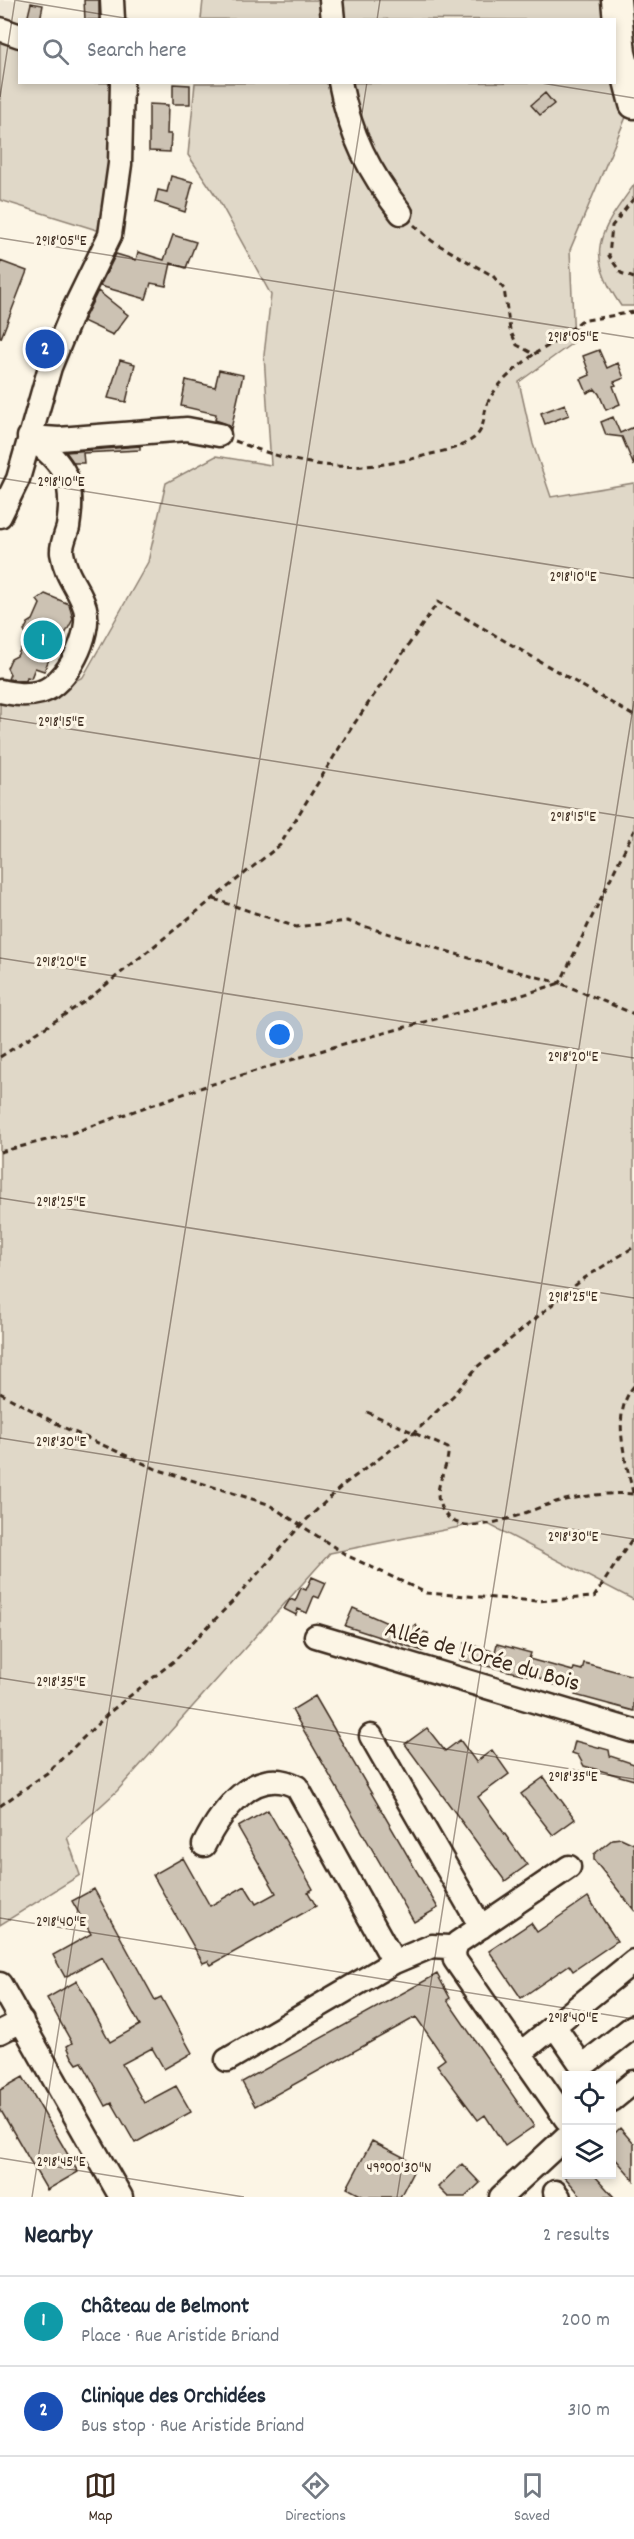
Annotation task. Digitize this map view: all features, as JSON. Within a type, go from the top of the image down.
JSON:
[{"type":"main road","points":[[616,0],[621,53],[634,104]]},
{"type":"street","points":[[112,0],[113,18]]},
{"type":"street","points":[[331,0],[333,18]]},
{"type":"street","points":[[0,28],[18,35]]},
{"type":"street","points":[[0,516],[18,478],[50,367],[73,311],[110,235],[120,164],[122,84]]},
{"type":"street","points":[[340,84],[351,127],[374,178],[401,213]]},
{"type":"street","points":[[29,437],[58,439],[187,429],[219,435]]},
{"type":"street","points":[[0,691],[16,696],[42,692],[67,673],[80,648],[86,622],[85,608],[68,575],[62,549],[71,500],[67,475],[43,447],[29,437]]},
{"type":"street","name":"Allée de l'Orée du Bois","points":[[316,1636],[634,1731]]},
{"type":"street","points":[[371,1736],[481,1926]]},
{"type":"street","points":[[204,1845],[215,1822],[233,1800],[249,1790],[278,1780],[297,1787],[394,1962]]},
{"type":"street","points":[[562,2112],[455,1960],[454,1952],[457,1943],[569,1867]]},
{"type":"street","points":[[227,2060],[394,1962],[432,1946],[448,1947],[454,1952]]},
{"type":"street","points":[[522,2052],[634,1962]]},
{"type":"street","points":[[0,1984],[121,2197]]},
{"type":"street","points":[[0,2032],[22,2021]]},
{"type":"street","points":[[555,2027],[580,2063],[585,2064],[634,2026]]},
{"type":"street","points":[[616,2097],[634,2082]]},
{"type":"street","points":[[501,2197],[562,2142]]},
{"type":"path","points":[[634,198],[612,226],[609,256],[621,273],[634,278]]},
{"type":"path","points":[[401,213],[432,241],[493,276],[504,289],[510,330],[517,345],[534,354]]},
{"type":"path","points":[[219,435],[275,457],[309,465],[341,468],[392,465],[461,446],[476,436],[484,422],[487,402],[505,379],[534,354],[557,341],[581,321],[634,312]]},
{"type":"path","points":[[0,1057],[87,1000],[280,845],[352,727],[438,602],[634,716]]},
{"type":"path","points":[[0,1152],[66,1135],[203,1087],[272,1066],[516,998],[560,983],[634,830]]},
{"type":"path","points":[[214,899],[296,927],[347,921],[560,983],[634,1014]]},
{"type":"path","points":[[0,1806],[47,1773],[111,1711],[174,1661],[236,1598],[302,1524],[343,1485],[414,1433],[455,1394],[477,1367],[583,1279],[634,1248]]},
{"type":"path","points":[[367,1412],[448,1448],[449,1459],[438,1492],[445,1512],[464,1524],[498,1524],[561,1500],[634,1494],[621,1434],[626,1395],[634,1386]]},
{"type":"path","points":[[0,1393],[65,1428],[156,1469],[268,1504],[348,1556],[426,1593],[538,1601],[594,1598],[634,1536]]},
{"type":"shaded area","points":[[0,0],[32,0],[27,18],[18,18],[18,36],[0,29]]},
{"type":"shaded area","points":[[203,0],[634,0],[634,98],[570,250],[574,342],[519,382],[533,444],[551,497],[634,483],[634,1600],[484,1522],[330,1553],[117,1791],[67,1837],[80,1875],[0,1925],[0,687],[31,703],[83,677],[148,562],[166,483],[216,456],[271,465],[264,355],[271,295],[218,199],[188,155],[195,84],[616,84],[616,18],[201,18]]},
{"type":"shaded area","points":[[0,29],[18,36],[18,84],[121,84],[100,231],[0,200]]},
{"type":"shaded area","points":[[634,185],[634,306],[621,306],[602,271],[600,243],[612,217]]},
{"type":"building","points":[[84,0],[99,0],[99,18],[85,18]]},
{"type":"building","points":[[31,3],[43,5],[40,18],[27,18]]},
{"type":"building","points":[[173,84],[190,85],[190,104],[173,104]]},
{"type":"building","points":[[545,93],[554,104],[540,115],[531,105]]},
{"type":"building","points":[[149,104],[168,105],[167,134],[171,134],[170,152],[149,151]]},
{"type":"building","points":[[171,176],[193,182],[185,212],[155,202],[158,190],[167,192]]},
{"type":"building","points":[[173,235],[196,242],[186,268],[171,263],[166,286],[151,283],[146,299],[100,286],[116,254],[136,260],[138,252],[164,260]]},
{"type":"building","points":[[0,261],[27,271],[1,338],[0,338]]},
{"type":"building","points":[[98,291],[128,315],[113,335],[83,321]]},
{"type":"building","points":[[599,350],[607,368],[618,363],[624,378],[614,382],[616,385],[613,386],[620,404],[606,410],[595,389],[587,393],[581,379],[590,375],[583,356]]},
{"type":"building","points":[[120,360],[135,364],[126,402],[108,398]]},
{"type":"building","points":[[219,370],[243,375],[231,429],[227,424],[215,420],[216,414],[181,406],[186,380],[215,387]]},
{"type":"building","points":[[565,404],[569,415],[545,424],[541,413]]},
{"type":"building","points":[[613,417],[620,433],[634,427],[634,466],[622,437],[606,435],[601,422]]},
{"type":"building","points":[[140,446],[140,450],[83,453],[84,463],[74,463],[66,452]]},
{"type":"building","points":[[45,594],[69,604],[73,619],[60,644],[56,643],[44,671],[35,668],[31,678],[27,677],[26,681],[8,679],[10,674],[7,668],[11,659],[17,656],[27,636],[24,631],[28,623],[33,620],[40,604],[37,600]]},
{"type":"building","points":[[312,1577],[326,1583],[319,1598],[314,1596],[307,1613],[298,1609],[296,1615],[284,1609],[290,1599],[295,1601],[301,1588],[306,1590]]},
{"type":"building","points":[[353,1608],[401,1629],[402,1626],[410,1628],[416,1625],[419,1631],[428,1633],[423,1651],[345,1626]]},
{"type":"building","points":[[465,1643],[495,1652],[497,1644],[531,1653],[529,1659],[573,1671],[574,1668],[582,1670],[584,1663],[634,1676],[634,1711],[575,1695],[576,1691],[544,1682],[544,1679],[460,1660]]},
{"type":"building","points":[[315,1696],[438,1908],[414,1922],[292,1710]]},
{"type":"building","points":[[427,1728],[445,1751],[460,1740],[476,1762],[492,1750],[509,1774],[478,1797],[527,1865],[505,1881],[405,1744]]},
{"type":"building","points":[[575,1741],[609,1750],[610,1756],[634,1764],[634,1780],[584,1766],[578,1755],[572,1753]]},
{"type":"building","points":[[544,1777],[575,1819],[553,1835],[521,1794]]},
{"type":"building","points":[[268,1810],[313,1889],[308,1892],[316,1906],[211,1965],[208,1961],[203,1963],[153,1875],[183,1858],[210,1906],[245,1886],[256,1904],[276,1893],[238,1827]]},
{"type":"building","points":[[621,1838],[634,1844],[634,1910],[594,1860],[594,1854],[613,1839]]},
{"type":"building","points":[[94,1889],[155,2000],[161,1997],[192,2053],[164,2069],[152,2048],[122,2064],[144,2103],[176,2086],[191,2112],[135,2143],[112,2103],[106,2106],[82,2062],[77,2064],[72,2057],[67,2046],[72,2043],[47,1998],[77,1981],[110,2042],[140,2025],[102,1957],[65,1977],[53,1955],[91,1934],[72,1901]]},
{"type":"building","points":[[588,1897],[617,1941],[573,1971],[569,1965],[521,1998],[489,1951],[531,1923],[537,1932]]},
{"type":"building","points":[[437,1974],[450,1998],[447,2000],[534,2126],[505,2146],[485,2115],[478,2120],[437,2065],[445,2059],[416,2017],[255,2106],[242,2082]]},
{"type":"building","points":[[23,2077],[78,2172],[47,2190],[0,2109],[0,2090]]},
{"type":"building","points":[[620,2128],[634,2144],[634,2180],[616,2160],[616,2132]]},
{"type":"building","points":[[372,2141],[417,2164],[400,2197],[364,2197],[347,2188]]},
{"type":"building","points":[[462,2164],[480,2183],[465,2197],[448,2197],[438,2187]]},
{"type":"building","points":[[566,2179],[598,2179],[614,2197],[582,2197]]},
{"type":"place","name":"Clinique des Orchidées","points":[[45,349]]},
{"type":"place","name":"Château de Belmont","points":[[43,640]]}]
